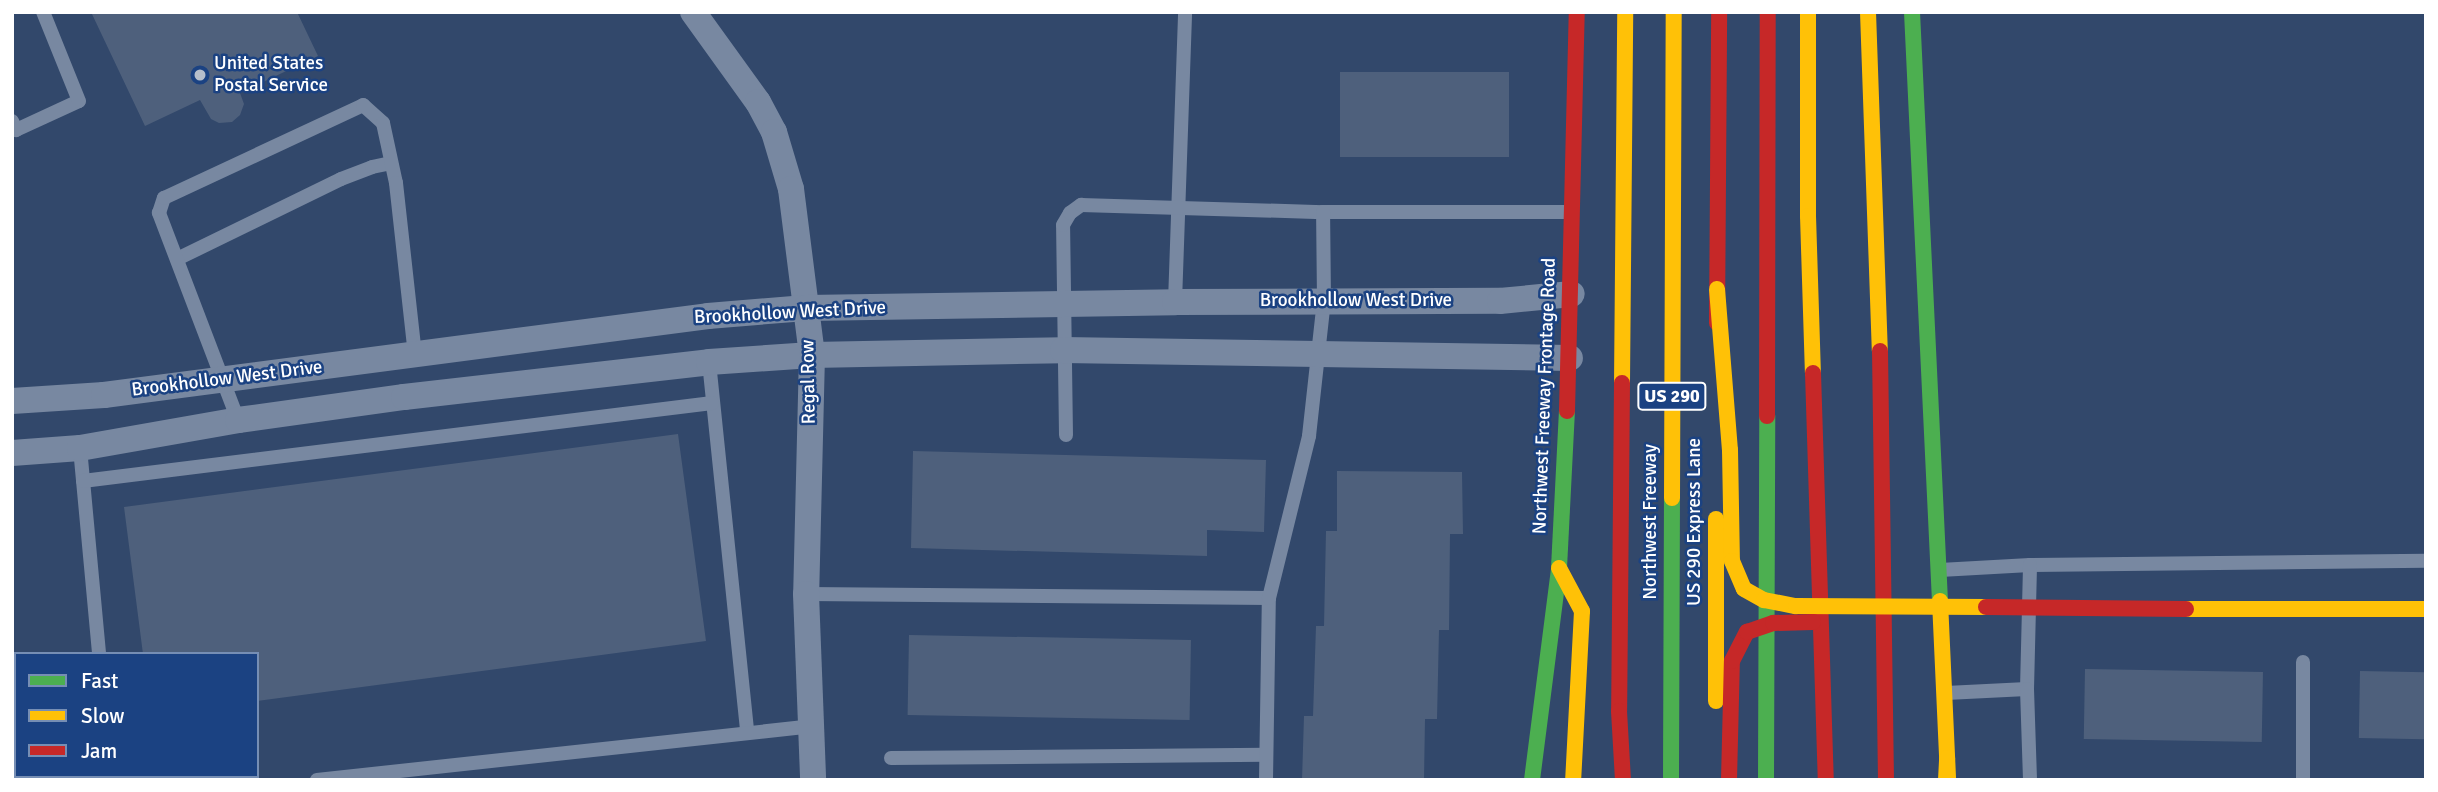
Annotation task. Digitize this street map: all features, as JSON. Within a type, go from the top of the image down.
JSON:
[{"type":"main road","name":"Northwest Freeway Frontage Road","points":[[1532,780],[1559,568],[1570,358],[1577,12]]},
{"type":"main road","points":[[1623,780],[1619,711],[1625,12]]},
{"type":"main road","name":"Northwest Freeway","points":[[1671,780],[1674,12]]},
{"type":"main road","name":"US 290 Express Lane","points":[[1716,780],[1719,12]]},
{"type":"main road","points":[[1766,780],[1768,12]]},
{"type":"main road","points":[[1808,12],[1808,216],[1826,780]]},
{"type":"main road","points":[[1868,12],[1880,309],[1886,780]]},
{"type":"main road","points":[[1912,12],[1947,780]]},
{"type":"main road","points":[[1914,43],[1931,12]]},
{"type":"main road","points":[[1717,289],[1730,450],[1732,561],[1745,589],[1764,600],[1796,606],[2426,625]]},
{"type":"main road","points":[[1559,568],[1582,611],[1573,780]]},
{"type":"main road","points":[[1729,780],[1732,661],[1747,632],[1773,623],[2186,617],[2426,609]]},
{"type":"main road","points":[[1614,780],[1619,711]]},
{"type":"street","name":"Regal Row","points":[[693,12],[737,70],[774,132],[791,189],[812,355],[806,594],[813,780]]},
{"type":"street","name":"Brookhollow West Drive","points":[[12,401],[104,395],[708,316],[806,309],[1063,303],[1500,301],[1572,294]]},
{"type":"street","points":[[549,337],[554,380]]},
{"type":"street","points":[[12,453],[80,448],[239,420],[554,380],[709,362],[812,355],[1063,350],[1570,358]]},
{"type":"lane","points":[[12,121],[16,130],[79,101],[43,12]]},
{"type":"lane","points":[[1175,302],[1185,12]]},
{"type":"lane","points":[[239,420],[159,213],[163,198],[363,105],[383,123],[391,163],[415,355]]},
{"type":"lane","points":[[177,259],[341,179],[391,163]]},
{"type":"lane","points":[[1066,435],[1063,225],[1070,213],[1081,205],[1323,212],[1572,212]]},
{"type":"lane","points":[[1266,780],[1269,598],[1309,436],[1324,301],[1323,212]]},
{"type":"lane","points":[[709,362],[747,732]]},
{"type":"lane","points":[[83,481],[712,402]]},
{"type":"lane","points":[[80,448],[99,652]]},
{"type":"lane","points":[[1938,570],[2030,565],[2426,561]]},
{"type":"lane","points":[[2030,565],[2027,690],[2030,780]]},
{"type":"lane","points":[[806,594],[1269,598]]},
{"type":"lane","points":[[2303,662],[2303,780]]},
{"type":"lane","points":[[1944,693],[2027,690]]},
{"type":"lane","points":[[317,780],[811,726]]},
{"type":"lane","points":[[891,758],[1266,755]]},
{"type":"building","name":"United States Postal Service","points":[[91,12],[297,12],[318,56],[240,93],[244,104],[240,115],[232,122],[219,123],[211,119],[200,100],[145,126]]},
{"type":"building","points":[[1340,72],[1509,72],[1509,157],[1340,157]]},
{"type":"building","points":[[678,434],[706,641],[259,701],[259,652],[143,652],[124,507]]},
{"type":"building","points":[[913,451],[1266,460],[1264,532],[1207,530],[1207,556],[911,548]]},
{"type":"building","points":[[1337,471],[1462,472],[1463,534],[1450,534],[1449,630],[1439,630],[1437,719],[1425,719],[1424,780],[1302,780],[1304,716],[1313,716],[1316,626],[1324,626],[1326,531],[1337,531]]},
{"type":"building","points":[[909,635],[1191,640],[1190,720],[908,715]]},
{"type":"building","points":[[2085,669],[2263,672],[2262,742],[2084,739]]},
{"type":"building","points":[[2360,671],[2426,672],[2425,739],[2359,738]]},
{"type":"traffic: fast","points":[[1912,12],[1940,601]]},
{"type":"traffic: fast","points":[[1532,780],[1559,568],[1567,411]]},
{"type":"traffic: fast","points":[[1766,780],[1767,416]]},
{"type":"traffic: fast","points":[[1671,780],[1672,498]]},
{"type":"traffic: slow","points":[[1622,383],[1625,12]]},
{"type":"traffic: slow","points":[[1672,498],[1674,12]]},
{"type":"traffic: slow","points":[[1808,12],[1808,216],[1813,373]]},
{"type":"traffic: slow","points":[[1868,12],[1880,351]]},
{"type":"traffic: slow","points":[[1717,289],[1730,450],[1732,561],[1744,589],[1764,600],[1796,606],[1986,607]]},
{"type":"traffic: slow","points":[[1716,519],[1716,701]]},
{"type":"traffic: slow","points":[[1559,568],[1582,611],[1573,780]]},
{"type":"traffic: slow","points":[[1940,601],[1948,780]]},
{"type":"traffic: slow","points":[[2186,609],[2426,609]]},
{"type":"traffic: slow","points":[[1946,780],[1947,758]]},
{"type":"traffic: jam","points":[[1567,411],[1577,12]]},
{"type":"traffic: jam","points":[[1717,323],[1719,12]]},
{"type":"traffic: jam","points":[[1767,416],[1768,12]]},
{"type":"traffic: jam","points":[[1880,351],[1886,780]]},
{"type":"traffic: jam","points":[[1813,373],[1826,780]]},
{"type":"traffic: jam","points":[[1622,383],[1619,711],[1623,780]]},
{"type":"traffic: jam","points":[[1986,607],[2186,609]]},
{"type":"traffic: jam","points":[[1729,780],[1732,661],[1747,632],[1773,623],[1813,622]]},
{"type":"place","name":"United States Postal Service","points":[[200,75]]}]
